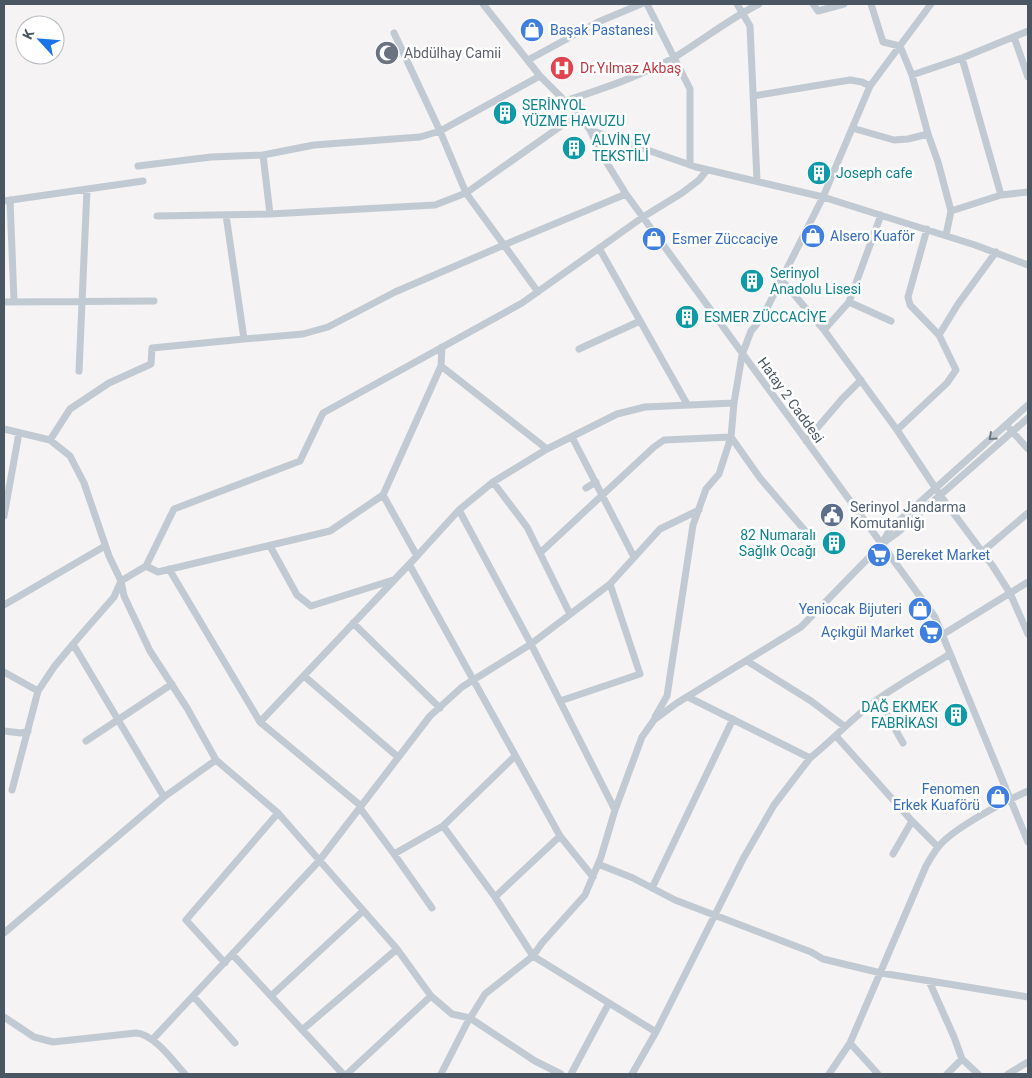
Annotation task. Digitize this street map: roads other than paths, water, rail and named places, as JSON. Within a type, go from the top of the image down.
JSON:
[{"type":"street","name":"Hatay 2 Caddesi","points":[[483,4],[540,76],[578,114],[590,130],[602,155],[626,194],[935,617],[1028,842]]},
{"type":"street","points":[[528,60],[598,22],[641,4]]},
{"type":"street","points":[[647,4],[690,89],[690,165]]},
{"type":"street","points":[[737,4],[750,26],[757,182]]},
{"type":"street","points":[[565,101],[631,77],[674,57],[742,12],[758,4]]},
{"type":"street","points":[[813,4],[818,11],[844,4]]},
{"type":"street","points":[[872,4],[884,42],[900,46]]},
{"type":"street","points":[[441,1074],[470,1018],[486,994],[533,956],[542,943],[586,895],[642,737],[654,720],[666,696],[693,525],[706,489],[719,474],[731,437],[742,354],[751,331],[762,318],[823,197],[870,86],[931,4]]},
{"type":"street","points":[[912,75],[962,58],[1028,31]]},
{"type":"street","points":[[394,33],[440,131],[466,193],[538,292]]},
{"type":"street","points":[[1014,37],[1028,76]]},
{"type":"street","points":[[900,46],[912,75],[951,211],[946,235]]},
{"type":"street","points":[[962,58],[1001,195]]},
{"type":"street","points":[[138,166],[211,157],[263,156],[314,145],[420,137],[440,131],[540,76]]},
{"type":"street","points":[[753,96],[850,80],[862,82],[870,86]]},
{"type":"street","points":[[157,216],[270,214],[436,206],[466,193],[578,114]]},
{"type":"street","points":[[852,128],[894,140],[928,134]]},
{"type":"street","points":[[590,130],[707,170],[823,197],[927,229],[996,252],[1028,265]]},
{"type":"street","points":[[263,156],[270,214]]},
{"type":"street","points":[[12,790],[38,691],[54,667],[114,597],[121,581],[146,566],[174,509],[300,461],[323,413],[522,303],[643,217],[682,193],[699,180],[707,170]]},
{"type":"street","points":[[14,302],[7,200],[143,181]]},
{"type":"street","points":[[79,372],[87,189]]},
{"type":"street","points":[[951,211],[1001,195],[1028,192]]},
{"type":"street","points":[[50,440],[70,409],[109,383],[152,364],[152,348],[303,334],[328,327],[395,292],[626,194]]},
{"type":"street","points":[[226,215],[244,338]]},
{"type":"street","points":[[824,330],[849,302],[881,215]]},
{"type":"street","points":[[897,430],[947,384],[956,370],[939,335],[910,305],[908,297],[927,229]]},
{"type":"street","points":[[599,248],[687,404]]},
{"type":"street","points":[[939,335],[958,304],[996,252]]},
{"type":"street","points":[[781,279],[824,330],[861,380],[940,495],[982,552],[1010,593],[1028,634]]},
{"type":"street","points":[[4,302],[154,301]]},
{"type":"street","points":[[849,302],[891,322]]},
{"type":"street","points":[[580,348],[640,321]]},
{"type":"street","points":[[146,566],[158,572],[330,531],[383,495],[441,366],[442,347]]},
{"type":"street","points":[[441,366],[546,449]]},
{"type":"street","points":[[806,441],[861,380]]},
{"type":"street","points":[[260,722],[459,510],[492,482],[546,449],[617,414],[645,407],[734,403]]},
{"type":"street","points":[[882,544],[890,529],[1028,405]]},
{"type":"street","points":[[654,720],[801,627],[882,544],[1028,418]]},
{"type":"street","points":[[1006,424],[1028,449]]},
{"type":"street","points":[[4,429],[50,440],[70,456],[81,476],[105,546],[121,581],[124,596],[150,651],[187,708],[216,760],[278,813],[397,949],[431,996],[452,1014],[470,1018],[535,1061],[561,1074]]},
{"type":"street","points":[[4,516],[19,433]]},
{"type":"street","points":[[572,437],[634,557]]},
{"type":"street","points":[[540,553],[654,447],[664,440],[731,437]]},
{"type":"street","points":[[731,437],[760,478],[807,533]]},
{"type":"street","points":[[492,482],[527,528],[570,614]]},
{"type":"street","points":[[586,488],[596,482]]},
{"type":"street","points":[[383,495],[417,556]]},
{"type":"street","points":[[459,510],[531,644],[615,810]]},
{"type":"street","points":[[152,1040],[319,862],[430,716],[462,687],[531,644],[610,584],[660,529],[699,510]]},
{"type":"street","points":[[982,552],[1028,513]]},
{"type":"street","points":[[4,605],[105,546]]},
{"type":"street","points":[[270,546],[296,595],[310,606],[394,580]]},
{"type":"street","points":[[410,564],[560,836],[593,877]]},
{"type":"street","points":[[168,569],[260,722],[360,807],[432,908]]},
{"type":"street","points":[[942,635],[1028,582]]},
{"type":"street","points":[[560,701],[640,674],[610,584]]},
{"type":"street","points":[[353,623],[440,708]]},
{"type":"street","points":[[73,644],[164,797]]},
{"type":"street","points":[[632,1074],[656,1032],[743,860],[774,805],[810,758],[836,736],[844,726],[878,699],[950,654]]},
{"type":"street","points":[[747,661],[811,701],[844,726]]},
{"type":"street","points":[[4,672],[38,691]]},
{"type":"street","points":[[304,676],[398,757]]},
{"type":"street","points":[[86,741],[172,684]]},
{"type":"street","points":[[688,697],[810,758]]},
{"type":"street","points":[[878,699],[903,743]]},
{"type":"street","points":[[652,888],[734,720]]},
{"type":"street","points":[[4,731],[21,733],[28,731]]},
{"type":"street","points":[[836,736],[912,821],[938,847]]},
{"type":"street","points":[[394,854],[443,826],[516,756]]},
{"type":"street","points":[[4,933],[164,797],[216,760]]},
{"type":"street","points":[[829,1074],[850,1043],[926,866],[938,847],[950,835],[1010,799],[1028,791]]},
{"type":"street","points":[[225,963],[186,920],[278,813]]},
{"type":"street","points":[[893,854],[912,821]]},
{"type":"street","points":[[443,826],[495,897],[533,956],[656,1032]]},
{"type":"street","points":[[495,897],[560,836]]},
{"type":"street","points":[[598,864],[633,878],[676,900],[811,952],[823,959],[881,973],[1028,998]]},
{"type":"street","points":[[271,996],[363,910]]},
{"type":"street","points":[[302,1030],[397,949]]},
{"type":"street","points":[[233,955],[343,1074]]},
{"type":"street","points":[[929,981],[962,1059],[978,1074]]},
{"type":"street","points":[[194,996],[235,1043]]},
{"type":"street","points":[[347,1074],[431,996]]},
{"type":"street","points":[[571,1074],[609,1003]]},
{"type":"street","points":[[4,1017],[34,1037],[53,1042],[136,1032],[143,1033],[185,1074]]},
{"type":"street","points":[[850,1043],[878,1074]]},
{"type":"street","points":[[947,1074],[962,1059]]},
{"type":"street","points":[[1008,1074],[1028,1062]]},
{"type":"place","name":"Başak Pastanesi","points":[[532,30]]},
{"type":"place","name":"Abdülhay Camii","points":[[387,53]]},
{"type":"place","name":"Dr.Yılmaz Akbaş","points":[[562,68]]},
{"type":"place","name":"SERİNYOL YÜZME HAVUZU","points":[[505,113]]},
{"type":"place","name":"ALVİN EV TEKSTİLİ","points":[[574,148]]},
{"type":"place","name":"Joseph cafe","points":[[819,173]]},
{"type":"place","name":"Alsero Kuaför","points":[[813,236]]},
{"type":"place","name":"Esmer Züccaciye","points":[[654,239]]},
{"type":"place","name":"Serinyol Anadolu Lisesi","points":[[752,281]]},
{"type":"place","name":"ESMER ZÜCCACİYE","points":[[687,317]]},
{"type":"place","name":"Serinyol Jandarma Komutanlığı","points":[[832,515]]},
{"type":"place","name":"82 Numaralı Sağlık Ocağı","points":[[834,543]]},
{"type":"place","name":"Bereket Market","points":[[879,555]]},
{"type":"place","name":"Yeniocak Bijuteri","points":[[920,609]]},
{"type":"place","name":"Açıkgül Market","points":[[931,632]]},
{"type":"place","name":"DAĞ EKMEK FABRİKASI","points":[[956,715]]},
{"type":"place","name":"Fenomen Erkek Kuaförü","points":[[998,797]]}]
